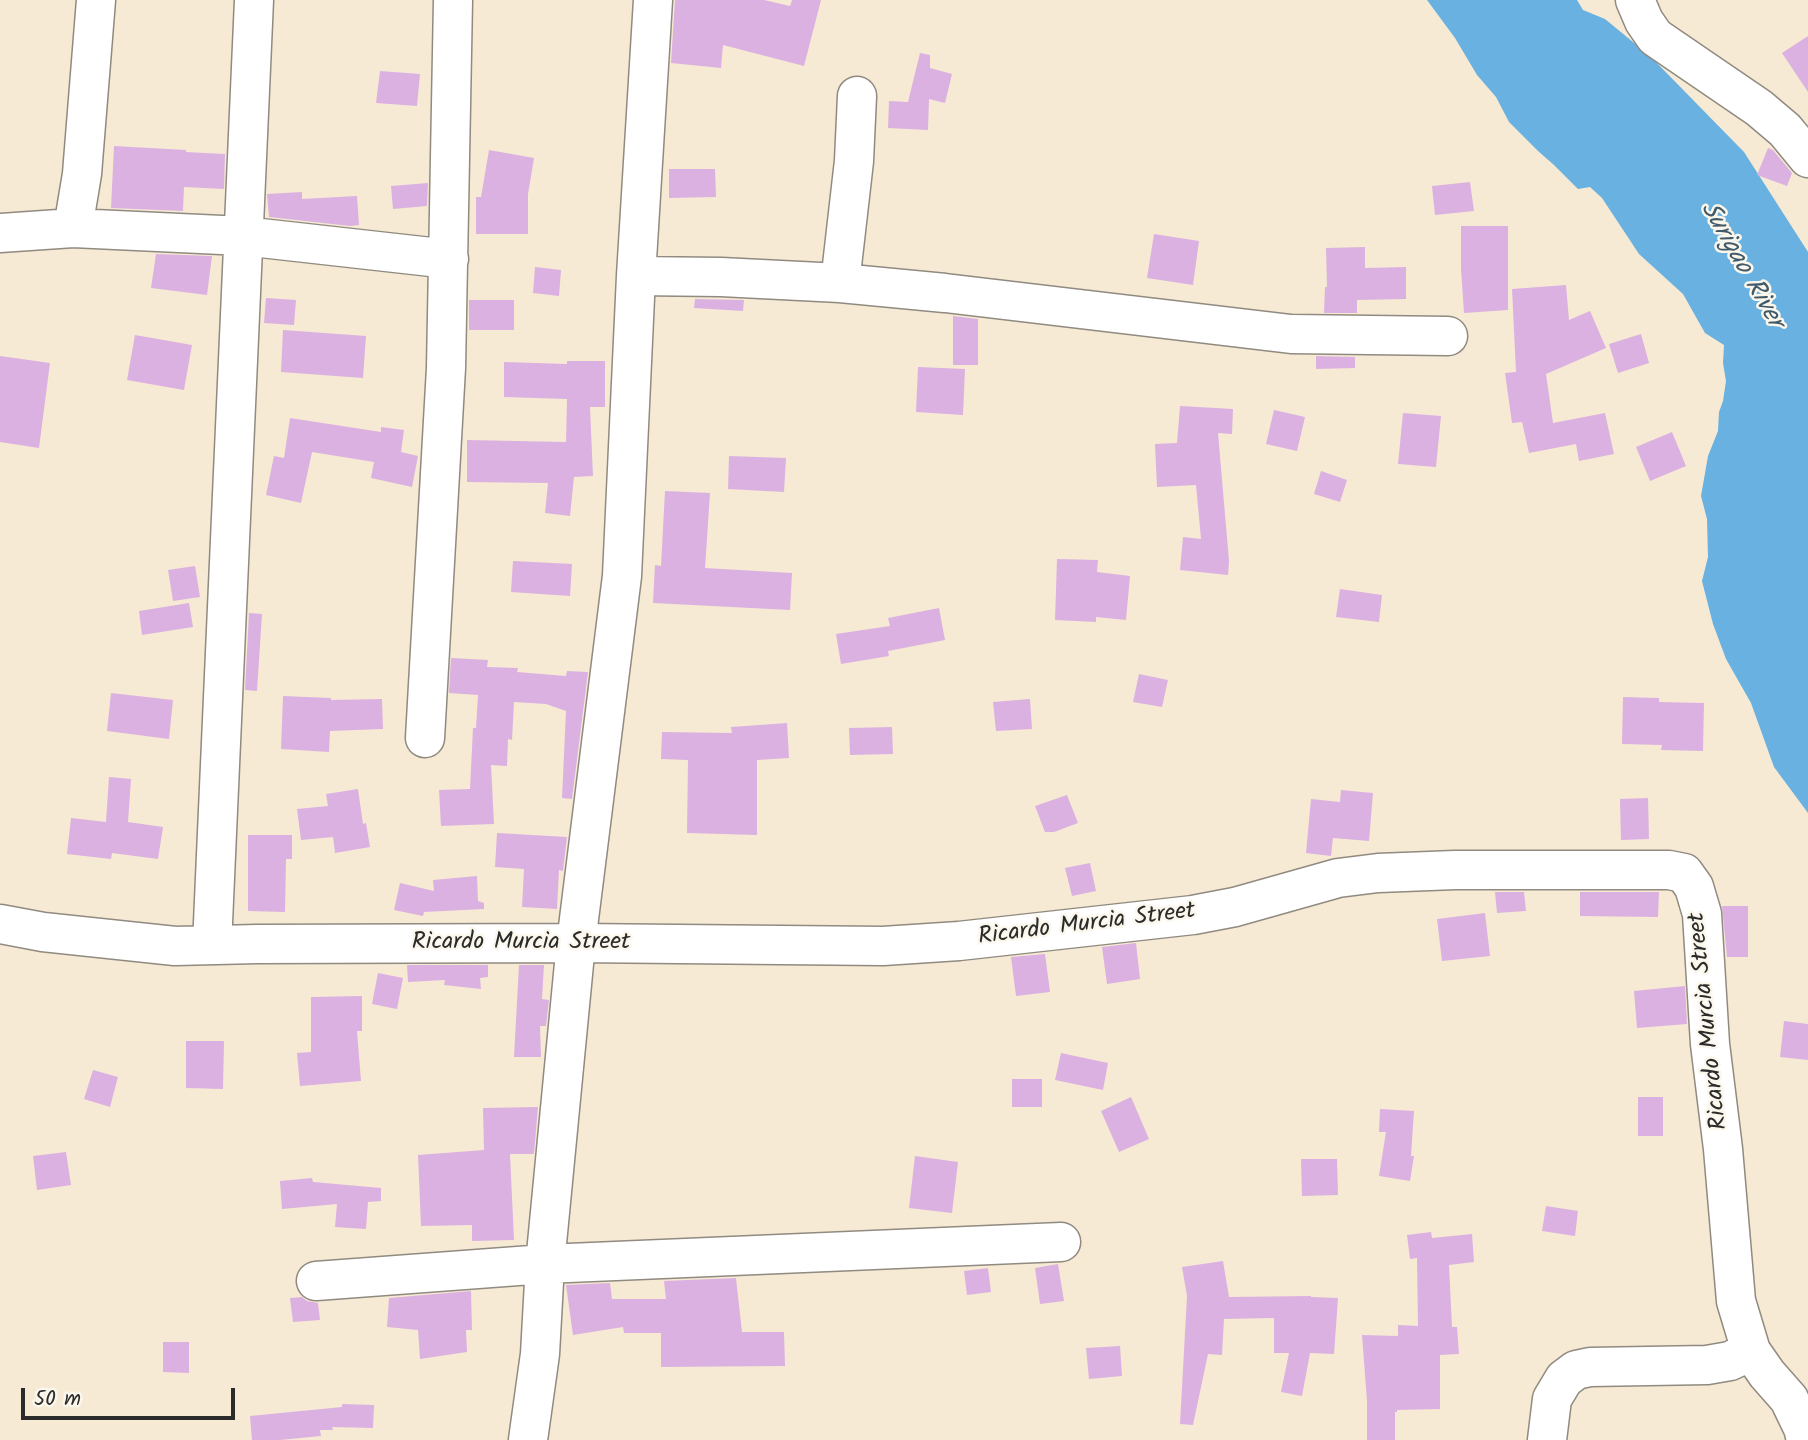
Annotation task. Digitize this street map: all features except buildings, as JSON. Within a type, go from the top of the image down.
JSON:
[{"type":"street","points":[[73,228],[82,174],[96,0]]},
{"type":"street","points":[[212,945],[254,0]]},
{"type":"street","points":[[425,738],[446,368],[453,0]]},
{"type":"street","points":[[528,1440],[540,1354],[545,1264],[576,943],[622,576],[636,276],[653,0]]},
{"type":"street","points":[[1635,1],[1655,37],[1759,108],[1785,130],[1808,158]]},
{"type":"street","points":[[839,284],[854,161],[857,96]]},
{"type":"street","points":[[0,233],[73,228],[243,236],[449,259]]},
{"type":"street","points":[[636,276],[721,276],[945,293],[1291,334],[1448,336]]},
{"type":"street","name":"Ricardo Murcia Street","points":[[0,924],[43,932],[175,946],[576,943],[883,946],[960,941],[1193,915],[1235,907],[1338,878],[1378,873],[1455,870],[1669,870],[1684,873],[1694,887],[1702,914],[1710,1044],[1723,1149],[1736,1301],[1751,1351]]},
{"type":"street","points":[[316,1281],[545,1264],[1061,1242]]},
{"type":"street","points":[[1547,1440],[1552,1399],[1564,1379],[1576,1370],[1590,1367],[1707,1365],[1730,1361],[1751,1351],[1789,1399],[1806,1440]]},
{"type":"water","name":"Surigao River","points":[[1427,0],[1577,0],[1583,10],[1605,19],[1650,56],[1744,152],[1808,252],[1808,813],[1774,767],[1751,703],[1726,659],[1713,624],[1702,581],[1708,557],[1707,519],[1701,496],[1708,456],[1718,431],[1719,412],[1723,401],[1726,381],[1724,345],[1705,333],[1683,294],[1639,254],[1602,198],[1590,187],[1578,189],[1509,122],[1496,97],[1477,75],[1455,38]]}]
